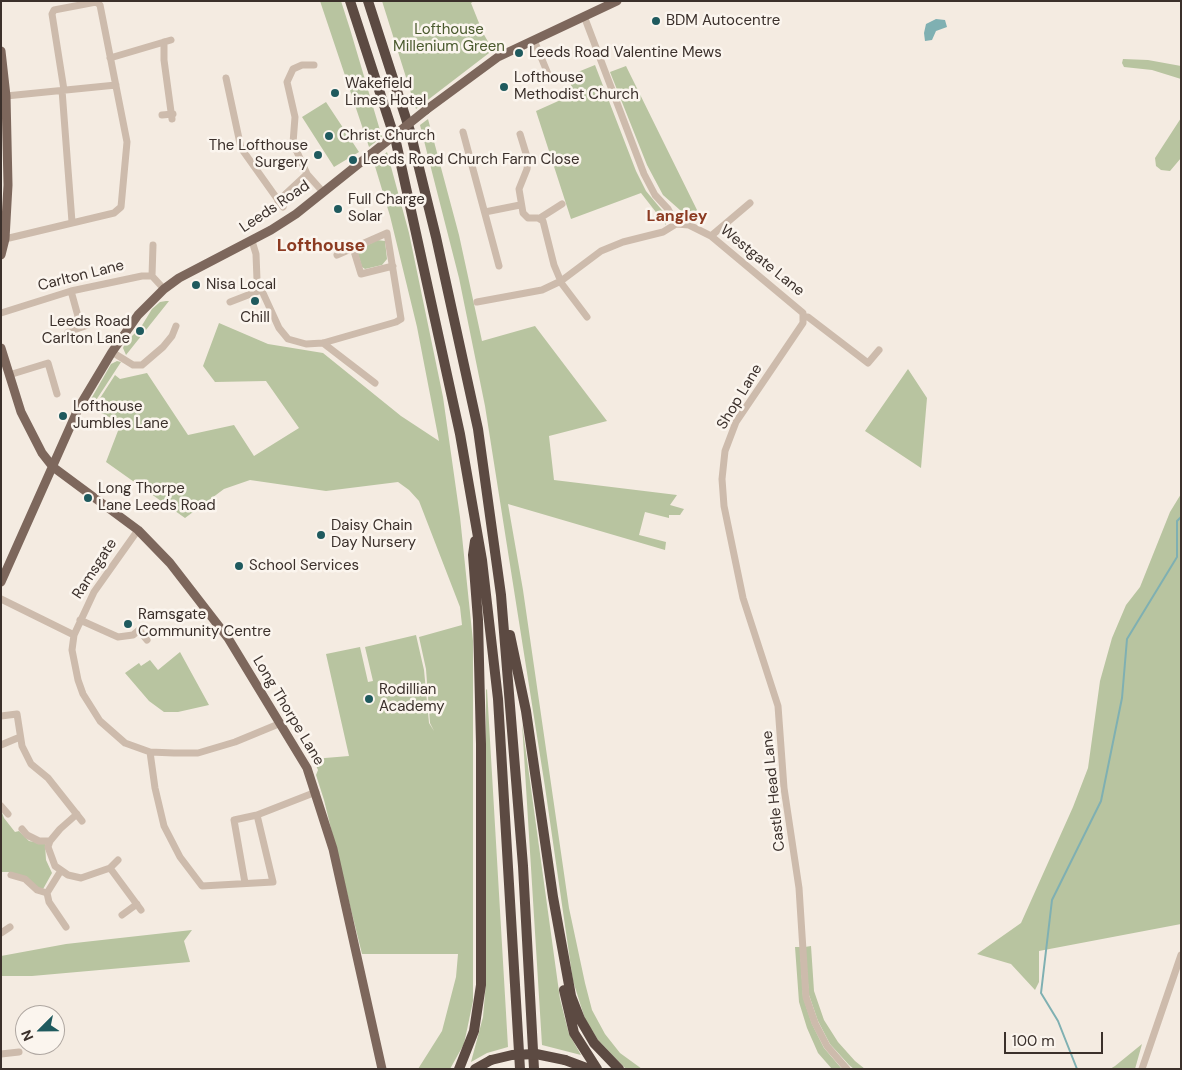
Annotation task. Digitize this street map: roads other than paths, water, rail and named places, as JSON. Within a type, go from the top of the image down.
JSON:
[{"type":"highway","points":[[350,1],[396,142],[458,424],[482,560],[498,699],[520,1069]]},
{"type":"highway","points":[[368,1],[410,132],[440,255],[478,429],[501,595],[522,866],[534,1069]]},
{"type":"highway","points":[[459,1069],[476,1022],[481,985],[481,744],[478,620],[473,555],[476,533]]},
{"type":"highway","points":[[501,595],[526,711],[553,898],[567,979],[580,1019],[594,1043],[619,1069]]},
{"type":"highway","points":[[553,898],[559,962],[569,1016],[578,1042],[597,1069]]},
{"type":"highway","points":[[453,1069],[469,1045]]},
{"type":"highway","points":[[475,1069],[491,1060],[512,1055],[536,1054],[566,1060],[589,1069]]},
{"type":"main road","name":"Leeds Road","points":[[1,582],[79,407],[112,352],[138,315],[164,289],[191,270],[252,241],[296,214],[426,110],[498,57],[617,1]]},
{"type":"main road","points":[[1,51],[6,96],[5,239],[1,255]]},
{"type":"main road","name":"Long Thorpe Lane","points":[[1,348],[32,436],[42,453],[53,467],[138,530],[170,563],[219,626],[307,768],[333,849],[382,1069]]},
{"type":"street","points":[[5,239],[114,213],[121,207],[127,142],[100,5],[96,2],[54,10],[52,14],[63,90],[72,222]]},
{"type":"street","points":[[477,302],[542,290],[561,281],[601,251],[623,242],[663,232],[676,224],[668,209],[655,195],[644,174],[584,16]]},
{"type":"street","points":[[534,40],[548,74]]},
{"type":"street","points":[[110,58],[168,41],[166,76],[172,116],[162,115]]},
{"type":"street","points":[[314,66],[302,65],[293,70],[287,82],[295,117],[293,143],[308,174],[323,192]]},
{"type":"street","points":[[226,78],[231,86],[241,148],[280,204],[308,174]]},
{"type":"street","points":[[6,96],[116,85]]},
{"type":"street","points":[[463,132],[499,266]]},
{"type":"street","points":[[520,134],[528,160],[527,169],[519,189],[520,205],[526,217],[540,218],[562,204]]},
{"type":"street","points":[[711,236],[750,203]]},
{"type":"street","points":[[485,212],[520,205]]},
{"type":"street","points":[[540,218],[544,224],[554,264],[561,281],[588,316]]},
{"type":"street","name":"Westgate Lane","points":[[676,224],[689,225],[711,236],[802,314],[868,363],[879,350]]},
{"type":"street","points":[[252,241],[256,254],[257,280],[278,328],[288,339],[306,344],[323,344],[400,320],[402,314],[386,233],[337,255]]},
{"type":"street","points":[[154,245],[152,276],[164,289]]},
{"type":"street","points":[[353,248],[361,274],[393,266]]},
{"type":"street","name":"Carlton Lane","points":[[1,313],[72,291],[142,276],[152,276]]},
{"type":"street","points":[[230,302],[261,290]]},
{"type":"street","points":[[68,332],[84,326],[72,291]]},
{"type":"street","name":"Shop Lane","points":[[724,506],[722,479],[725,450],[736,422],[803,323],[802,314]]},
{"type":"street","points":[[112,352],[133,366],[142,365],[167,342],[176,326]]},
{"type":"street","points":[[323,344],[375,383]]},
{"type":"street","points":[[9,375],[48,363],[57,394]]},
{"type":"street","name":"Castle Head Lane","points":[[724,506],[743,598],[778,706],[784,788],[800,888],[806,997],[815,1023],[828,1046],[847,1069]]},
{"type":"street","name":"Ramsgate","points":[[138,530],[94,592],[74,634],[72,650],[74,664],[83,694],[91,708],[112,734],[125,743],[150,752],[198,753],[235,742],[281,724]]},
{"type":"street","points":[[1,599],[74,634]]},
{"type":"street","points":[[80,620],[118,637],[126,637],[139,630],[147,640]]},
{"type":"street","points":[[1,716],[17,714],[20,737],[31,764],[48,778],[82,821]]},
{"type":"street","points":[[1,745],[20,737]]},
{"type":"street","points":[[150,752],[154,788],[164,826],[180,857],[202,886],[273,882],[257,815]]},
{"type":"street","points":[[245,884],[234,820],[257,815],[316,792]]},
{"type":"street","points":[[1,806],[8,814]]},
{"type":"street","points":[[77,814],[60,829],[50,841],[48,847],[51,859],[60,872],[80,878],[110,868],[118,860]]},
{"type":"street","points":[[22,829],[27,835],[39,842],[50,841]]},
{"type":"street","points":[[110,868],[139,907],[122,915]]},
{"type":"street","points":[[60,872],[47,893],[49,902],[66,927]]},
{"type":"street","points":[[11,875],[25,879],[37,890],[47,893]]},
{"type":"street","points":[[1,933],[10,927]]},
{"type":"street","points":[[1142,1069],[1181,955]]},
{"type":"street","points":[[1,1054],[15,1052]]},
{"type":"water","points":[[936,19],[945,20],[947,27],[936,31],[932,40],[925,41],[926,24]]},
{"type":"waterway","points":[[1077,1069],[1058,1021],[1041,993],[1052,900],[1101,801],[1122,698],[1127,639],[1177,557],[1177,521],[1181,517]]},
{"type":"place","name":"BDM Autocentre","points":[[656,21]]},
{"type":"place","name":"Leeds Road Valentine Mews","points":[[519,53]]},
{"type":"place","name":"Lofthouse Methodist Church","points":[[504,87]]},
{"type":"place","name":"Wakefield Limes Hotel","points":[[335,93]]},
{"type":"place","name":"Christ Church","points":[[329,136]]},
{"type":"place","name":"The Lofthouse Surgery","points":[[318,155]]},
{"type":"place","name":"Leeds Road Church Farm Close","points":[[353,160]]},
{"type":"place","name":"Full Charge Solar","points":[[338,209]]},
{"type":"place","name":"Nisa Local","points":[[196,285]]},
{"type":"place","name":"Chill","points":[[255,301]]},
{"type":"place","name":"Leeds Road Carlton Lane","points":[[140,331]]},
{"type":"place","name":"Lofthouse Jumbles Lane","points":[[63,416]]},
{"type":"place","name":"Long Thorpe Lane Leeds Road","points":[[88,498]]},
{"type":"place","name":"Daisy Chain Day Nursery","points":[[321,535]]},
{"type":"place","name":"School Services","points":[[239,566]]},
{"type":"place","name":"Ramsgate Community Centre","points":[[128,624]]},
{"type":"place","name":"Rodillian Academy","points":[[369,699]]},
{"type":"district","name":"Langley","points":[[677,217]]},
{"type":"district","name":"Lofthouse","points":[[321,246]]},
{"type":"park label","name":"Lofthouse Millenium Green","points":[[449,38]]}]
